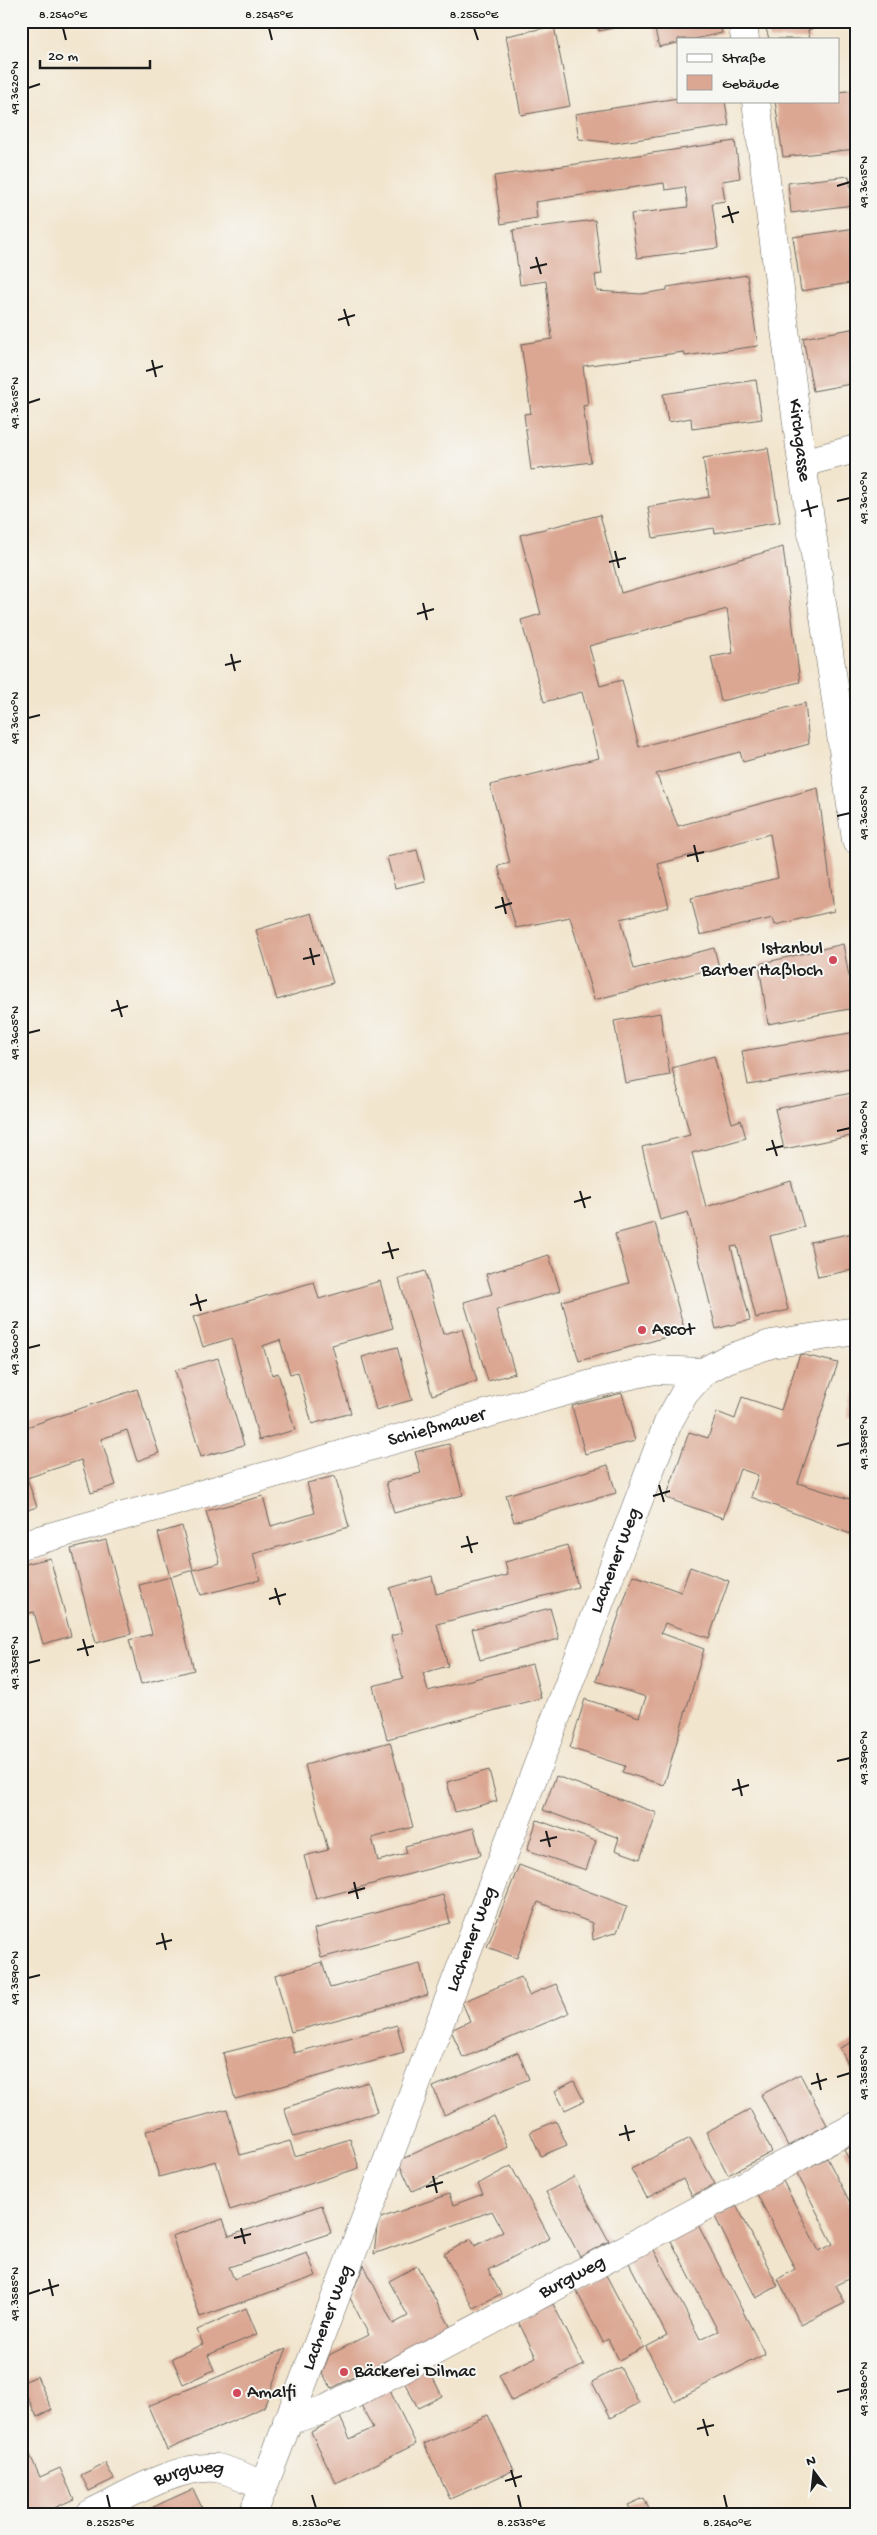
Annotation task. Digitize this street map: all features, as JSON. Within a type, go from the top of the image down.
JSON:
[{"type":"street","points":[[742,21],[745,38]]},
{"type":"street","name":"Kirchgasse","points":[[756,102],[802,463],[856,840]]},
{"type":"street","points":[[802,463],[856,449]]},
{"type":"street","points":[[703,1372],[727,1359],[771,1344],[856,1331]]},
{"type":"street","name":"Schießmauer","points":[[21,1545],[598,1382],[654,1370],[703,1372]]},
{"type":"street","name":"Lachener Weg","points":[[252,2514],[668,1423],[684,1394],[703,1372]]},
{"type":"street","name":"Burgweg","points":[[287,2421],[326,2409],[856,2126]]},
{"type":"street","name":"Burgweg","points":[[89,2514],[175,2474],[198,2468],[218,2468],[263,2485]]},
{"type":"building","points":[[597,21],[626,21],[626,25],[599,31]]},
{"type":"building","points":[[653,21],[719,21],[722,33],[700,38],[677,38],[677,43],[659,47]]},
{"type":"building","points":[[764,21],[835,21],[808,30],[810,38],[769,38]]},
{"type":"building","points":[[554,26],[570,106],[521,115],[506,36]]},
{"type":"building","points":[[856,90],[856,149],[783,157],[775,102],[840,102],[840,92]]},
{"type":"building","points":[[677,98],[677,102],[725,102],[729,126],[615,143],[579,139],[575,114]]},
{"type":"building","points":[[735,141],[740,178],[722,181],[725,201],[712,203],[718,248],[637,258],[631,214],[688,207],[685,187],[665,190],[664,183],[535,202],[537,218],[501,224],[494,176]]},
{"type":"building","points":[[849,176],[853,205],[791,213],[788,183]]},
{"type":"building","points":[[595,220],[602,274],[595,275],[597,291],[641,294],[667,290],[667,287],[747,275],[758,346],[685,356],[684,352],[583,366],[588,405],[583,406],[591,462],[531,470],[524,414],[531,413],[521,344],[552,339],[546,281],[520,285],[513,230]]},
{"type":"building","points":[[856,228],[856,282],[801,291],[793,237]]},
{"type":"building","points":[[856,328],[856,383],[813,391],[803,338]]},
{"type":"building","points":[[756,380],[762,419],[692,429],[691,418],[668,422],[663,394]]},
{"type":"building","points":[[768,448],[780,522],[715,533],[714,528],[653,538],[648,507],[709,497],[703,458]]},
{"type":"building","points":[[600,515],[621,593],[783,547],[800,682],[721,701],[711,657],[733,653],[727,609],[589,646],[600,686],[622,680],[639,747],[805,703],[809,744],[743,762],[740,752],[656,774],[678,826],[818,788],[834,911],[775,925],[773,918],[700,935],[691,898],[778,878],[770,834],[658,864],[669,907],[621,919],[634,969],[714,948],[719,967],[594,1000],[570,917],[516,928],[498,866],[510,863],[490,785],[599,758],[582,692],[544,702],[521,620],[541,614],[520,535]]},
{"type":"building","points":[[417,850],[425,881],[395,888],[387,857]]},
{"type":"building","points":[[312,913],[333,983],[277,1000],[256,930]]},
{"type":"building","points":[[843,944],[855,1008],[768,1024],[759,964]]},
{"type":"building","points":[[660,1013],[670,1075],[625,1083],[614,1021]]},
{"type":"building","points":[[856,1032],[856,1067],[748,1085],[742,1051]]},
{"type":"building","points":[[714,1056],[732,1123],[741,1120],[746,1138],[692,1153],[706,1207],[791,1181],[804,1227],[770,1236],[788,1310],[756,1318],[737,1246],[731,1247],[750,1320],[716,1329],[688,1212],[660,1220],[642,1147],[690,1135],[672,1068]]},
{"type":"building","points":[[856,1092],[856,1135],[784,1149],[775,1109]]},
{"type":"building","points":[[655,1223],[685,1332],[579,1361],[562,1301],[629,1283],[615,1234]]},
{"type":"building","points":[[856,1224],[856,1269],[818,1277],[810,1242],[853,1233],[852,1225]]},
{"type":"building","points":[[549,1255],[560,1291],[496,1310],[515,1373],[488,1381],[464,1302],[492,1294],[486,1274]]},
{"type":"building","points":[[425,1271],[443,1334],[462,1329],[477,1381],[432,1395],[399,1279]]},
{"type":"building","points":[[380,1281],[393,1328],[332,1345],[351,1413],[312,1424],[298,1372],[290,1374],[280,1340],[263,1346],[272,1375],[278,1373],[295,1430],[259,1440],[232,1338],[203,1347],[193,1317],[314,1282],[319,1299]]},
{"type":"building","points":[[397,1347],[412,1400],[376,1410],[362,1357]]},
{"type":"building","points":[[800,1354],[838,1363],[798,1483],[856,1501],[856,1536],[751,1497],[758,1475],[740,1469],[723,1518],[666,1498],[689,1432],[708,1438],[717,1412],[735,1419],[742,1397],[781,1410]]},
{"type":"building","points":[[218,1358],[244,1445],[201,1457],[175,1370]]},
{"type":"building","points":[[137,1389],[159,1453],[137,1461],[127,1430],[101,1439],[116,1485],[91,1493],[81,1460],[27,1478],[37,1507],[21,1512],[21,1429]]},
{"type":"building","points":[[622,1393],[635,1441],[585,1454],[572,1406]]},
{"type":"building","points":[[856,1393],[856,1419],[850,1418]]},
{"type":"building","points":[[449,1444],[463,1495],[394,1513],[386,1482],[421,1473],[415,1452]]},
{"type":"building","points":[[608,1465],[616,1493],[514,1522],[506,1495]]},
{"type":"building","points":[[335,1476],[349,1527],[253,1554],[260,1580],[201,1595],[193,1570],[220,1563],[206,1511],[263,1496],[271,1526],[315,1513],[307,1483]]},
{"type":"building","points":[[182,1526],[193,1570],[170,1577],[158,1533]]},
{"type":"building","points":[[106,1540],[131,1634],[96,1643],[71,1549]]},
{"type":"building","points":[[567,1545],[578,1587],[437,1624],[448,1666],[423,1673],[428,1691],[532,1664],[541,1698],[387,1739],[373,1686],[403,1678],[391,1636],[402,1633],[390,1588],[432,1576],[436,1594],[508,1575],[505,1562]]},
{"type":"building","points":[[50,1558],[71,1636],[43,1644],[34,1612],[21,1615],[21,1565]]},
{"type":"building","points":[[690,1567],[729,1581],[709,1638],[665,1623],[661,1633],[704,1649],[664,1785],[622,1772],[625,1766],[570,1748],[585,1699],[639,1717],[646,1697],[596,1681],[633,1575],[681,1592]]},
{"type":"building","points":[[170,1577],[194,1670],[141,1684],[129,1640],[152,1634],[139,1585]]},
{"type":"building","points":[[550,1608],[559,1639],[480,1660],[472,1629]]},
{"type":"building","points":[[390,1742],[413,1827],[372,1838],[378,1861],[407,1853],[405,1846],[474,1828],[481,1855],[316,1899],[304,1856],[328,1850],[305,1765]]},
{"type":"building","points":[[489,1770],[497,1801],[455,1812],[447,1782]]},
{"type":"building","points":[[556,1776],[657,1813],[640,1859],[615,1850],[619,1838],[543,1810]]},
{"type":"building","points":[[537,1820],[596,1841],[586,1870],[527,1850]]},
{"type":"building","points":[[519,1865],[627,1906],[617,1932],[593,1940],[592,1923],[538,1902],[517,1958],[487,1947]]},
{"type":"building","points":[[443,1895],[450,1923],[321,1958],[314,1929]]},
{"type":"building","points":[[322,1962],[330,1988],[420,1964],[428,1995],[291,2032],[275,1975]]},
{"type":"building","points":[[521,1977],[529,1995],[556,1984],[569,2013],[463,2058],[451,2030],[470,2021],[462,2002]]},
{"type":"building","points":[[397,2025],[404,2053],[235,2099],[223,2053],[289,2036],[294,2053]]},
{"type":"building","points":[[856,2040],[856,2080],[840,2048]]},
{"type":"building","points":[[518,2052],[529,2079],[444,2115],[433,2087]]},
{"type":"building","points":[[800,2074],[827,2125],[788,2146],[761,2095]]},
{"type":"building","points":[[574,2081],[584,2101],[565,2110],[555,2091]]},
{"type":"building","points":[[368,2082],[377,2112],[294,2137],[284,2108]]},
{"type":"building","points":[[227,2109],[240,2155],[290,2141],[295,2156],[350,2139],[359,2168],[230,2210],[216,2161],[159,2177],[146,2131]]},
{"type":"building","points":[[750,2109],[772,2152],[728,2175],[706,2132]]},
{"type":"building","points":[[494,2116],[508,2147],[412,2191],[398,2161]]},
{"type":"building","points":[[556,2121],[567,2145],[541,2156],[530,2132]]},
{"type":"building","points":[[690,2138],[715,2184],[692,2196],[683,2179],[647,2198],[631,2169]]},
{"type":"building","points":[[856,2144],[856,2172],[844,2150]]},
{"type":"building","points":[[827,2158],[856,2214],[856,2275],[836,2285],[845,2303],[801,2325],[778,2279],[795,2269],[757,2194],[783,2181],[819,2251],[833,2244],[797,2173]]},
{"type":"building","points":[[511,2166],[550,2238],[488,2270],[501,2294],[473,2308],[444,2254],[471,2239],[475,2246],[503,2231],[492,2211],[374,2254],[378,2219],[449,2194],[453,2205],[483,2194],[478,2184]]},
{"type":"building","points":[[574,2177],[609,2241],[580,2257],[546,2192]]},
{"type":"building","points":[[322,2205],[331,2233],[229,2267],[234,2279],[307,2253],[316,2276],[200,2317],[172,2236],[223,2219],[229,2236]]},
{"type":"building","points":[[737,2206],[778,2286],[756,2298],[715,2217]]},
{"type":"building","points":[[697,2223],[765,2354],[674,2401],[646,2347],[667,2336],[628,2261],[653,2248],[700,2339],[718,2331],[669,2237]]},
{"type":"building","points":[[364,2265],[393,2324],[408,2316],[389,2281],[417,2266],[451,2328],[332,2388],[322,2374],[329,2355],[369,2335],[350,2298]]},
{"type":"building","points":[[606,2275],[644,2347],[619,2360],[608,2339],[603,2342],[576,2290]]},
{"type":"building","points":[[553,2304],[584,2365],[512,2401],[499,2375],[536,2357],[518,2321]]},
{"type":"building","points":[[246,2308],[257,2334],[208,2355],[214,2370],[183,2384],[172,2358],[203,2344],[197,2330]]},
{"type":"building","points":[[287,2348],[264,2407],[167,2450],[148,2406]]},
{"type":"building","points":[[620,2367],[639,2403],[611,2418],[592,2382]]},
{"type":"building","points":[[428,2368],[442,2396],[418,2408],[403,2380]]},
{"type":"building","points":[[37,2376],[52,2410],[37,2417],[27,2396],[21,2398],[21,2383]]},
{"type":"building","points":[[389,2389],[416,2444],[336,2483],[311,2432],[340,2417],[350,2439],[373,2428],[360,2403]]},
{"type":"building","points":[[488,2415],[514,2470],[450,2499],[424,2444]]},
{"type":"building","points":[[21,2435],[40,2477],[60,2468],[74,2499],[41,2514],[21,2514]]},
{"type":"building","points":[[105,2463],[114,2479],[89,2491],[81,2475]]},
{"type":"building","points":[[193,2489],[205,2514],[139,2514],[164,2502]]},
{"type":"building","points":[[644,2498],[651,2514],[633,2514],[628,2505]]},
{"type":"place","name":"Istanbul Barber Haßloch","points":[[833,960]]},
{"type":"place","name":"Ascot","points":[[642,1330]]},
{"type":"place","name":"Bäckerei Dilmac","points":[[344,2372]]},
{"type":"place","name":"Amalfi","points":[[237,2393]]}]
